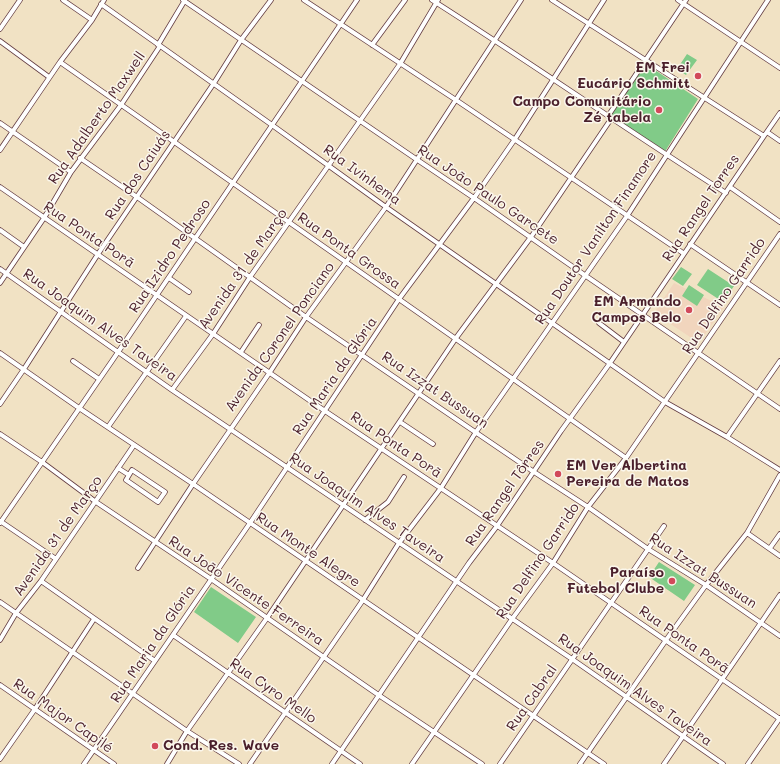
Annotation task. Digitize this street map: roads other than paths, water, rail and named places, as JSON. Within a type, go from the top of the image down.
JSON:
[{"type":"street","points":[[0,29],[20,0]]},
{"type":"street","points":[[63,0],[92,20]]},
{"type":"street","points":[[0,150],[49,77],[92,20],[104,0]]},
{"type":"street","name":"Rua João Paulo Garcete","points":[[184,0],[780,409]]},
{"type":"street","name":"Rua Adalberto Maxwell","points":[[0,284],[44,218],[80,158],[121,105],[159,45],[184,0]]},
{"type":"street","name":"Rua dos Caiuás","points":[[0,404],[98,254],[242,40],[271,0]]},
{"type":"street","points":[[304,0],[515,139],[683,253]]},
{"type":"street","name":"Rua Izidro Pedroso","points":[[0,522],[119,352],[357,0]]},
{"type":"street","points":[[372,45],[405,0]]},
{"type":"street","name":"Avenida Coronel Ponciano","points":[[138,568],[306,317],[386,207],[521,0]]},
{"type":"street","points":[[552,0],[704,97],[765,134],[780,141]]},
{"type":"street","name":"Rua Maria da Glória","points":[[84,764],[250,523],[399,299],[474,198],[515,139],[604,0]]},
{"type":"street","points":[[678,0],[684,2],[740,42],[780,68]]},
{"type":"street","name":"Rua Doutor Vanilton Finamore","points":[[250,764],[363,600],[399,543],[441,488],[476,432],[512,379],[627,216],[768,0]]},
{"type":"street","points":[[435,1],[493,41],[554,79],[609,118],[726,193]]},
{"type":"street","name":"Avenida 31 de Março","points":[[172,390],[213,334],[250,277],[400,64],[435,1]]},
{"type":"street","points":[[167,764],[187,731],[267,618],[420,394],[456,338],[531,237],[571,178],[684,2]]},
{"type":"street","name":"Rua Ivinhema","points":[[101,4],[272,124],[386,207],[665,402],[727,437],[780,470]]},
{"type":"street","points":[[0,41],[49,77]]},
{"type":"street","name":"Rua Ponta Grossa","points":[[60,62],[626,458]]},
{"type":"street","name":"Rua Rangel Torres","points":[[642,315],[683,253],[780,114]]},
{"type":"street","points":[[0,123],[71,172]]},
{"type":"street","name":"Rua Izzat Bussuan","points":[[80,158],[306,317],[648,549],[706,585],[780,636]]},
{"type":"street","name":"Rua Ponta Porã","points":[[0,187],[186,316],[270,372],[324,411],[553,563],[722,680],[780,718]]},
{"type":"street","points":[[730,187],[780,222]]},
{"type":"street","points":[[0,230],[24,247]]},
{"type":"street","name":"Rua Delfino Garrido","points":[[412,764],[512,619],[553,563],[588,507],[626,458],[780,234]]},
{"type":"street","points":[[690,244],[780,305]]},
{"type":"street","name":"Rua Joaquim Alves Taveira","points":[[0,269],[172,390],[572,659],[723,764]]},
{"type":"street","points":[[169,278],[189,292]]},
{"type":"street","name":"Rua Rangel Tôrres","points":[[332,764],[380,696],[418,636],[497,526],[642,315]]},
{"type":"street","points":[[108,427],[186,316]]},
{"type":"street","points":[[599,323],[624,342]]},
{"type":"street","points":[[241,352],[259,325]]},
{"type":"street","name":"Rua Monte Alegre","points":[[0,353],[79,408],[474,674],[604,764]]},
{"type":"street","points":[[73,361],[99,379]]},
{"type":"street","points":[[727,437],[780,361]]},
{"type":"street","points":[[400,422],[433,444]]},
{"type":"street","name":"Rua João Vicente Ferreira","points":[[0,434],[42,462],[96,502],[482,764]]},
{"type":"street","name":"Avenida 31 de Março","points":[[0,640],[16,614],[41,581],[134,445]]},
{"type":"street","points":[[118,468],[129,476]]},
{"type":"street","points":[[132,470],[165,492],[158,502],[126,480],[129,476],[132,470]]},
{"type":"street","points":[[580,764],[625,697],[666,640],[747,532],[780,476]]},
{"type":"street","points":[[365,520],[388,502],[404,477]]},
{"type":"street","points":[[0,522],[56,559]]},
{"type":"street","name":"Rua Cabral","points":[[500,764],[664,526]]},
{"type":"street","points":[[747,532],[780,556]]},
{"type":"street","points":[[770,548],[780,534]]},
{"type":"street","points":[[41,581],[155,661]]},
{"type":"street","points":[[664,764],[780,595]]},
{"type":"street","points":[[0,602],[187,731],[239,764]]},
{"type":"street","points":[[0,759],[35,709],[71,651],[94,619]]},
{"type":"street","name":"Rua Cyro Mello","points":[[172,635],[360,764]]},
{"type":"street","name":"Rua Major Capilé","points":[[0,685],[114,764]]},
{"type":"street","points":[[748,764],[780,718]]},
{"type":"place","name":"EM Frei Eucário Schmitt","points":[[698,76]]},
{"type":"place","name":"Campo Comunitário Zé tabela","points":[[659,110]]},
{"type":"place","name":"EM Armando Campos Belo","points":[[689,310]]},
{"type":"place","name":"EM Ver Albertina Pereira de Matos","points":[[558,474]]},
{"type":"place","name":"Paraíso Futebol Clube","points":[[672,581]]},
{"type":"place","name":"Cond. Res. Wave","points":[[155,746]]}]
